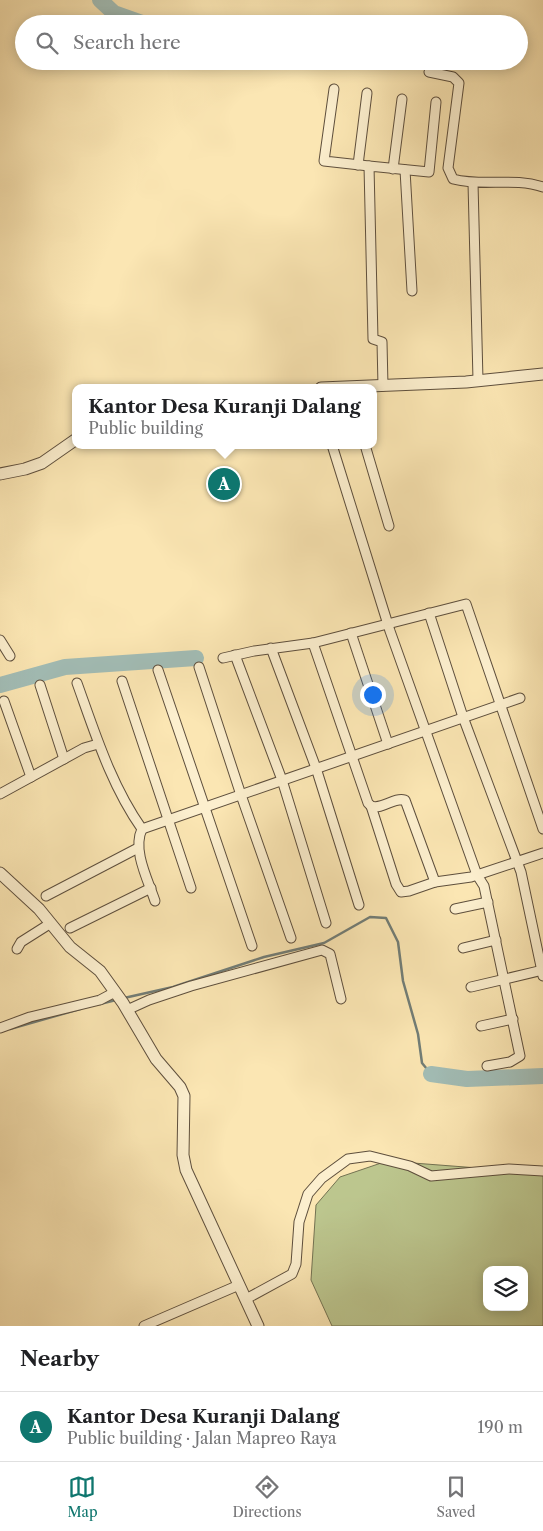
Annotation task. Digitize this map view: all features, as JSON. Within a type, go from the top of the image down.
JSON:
[{"type":"street","points":[[429,72],[453,77],[459,83],[448,171],[453,179],[473,183],[516,181],[543,187]]},
{"type":"street","points":[[334,89],[324,161],[429,172],[436,102]]},
{"type":"street","points":[[358,165],[367,92]]},
{"type":"street","points":[[393,169],[402,99]]},
{"type":"street","points":[[369,166],[373,338],[382,342],[383,386]]},
{"type":"street","points":[[405,170],[412,291]]},
{"type":"street","points":[[473,183],[478,380]]},
{"type":"street","points":[[377,386],[543,374]]},
{"type":"street","points":[[0,474],[42,463],[72,442]]},
{"type":"street","points":[[333,449],[388,624],[477,875],[484,886],[488,902],[520,1056],[510,1062],[487,1066]]},
{"type":"street","points":[[366,449],[389,526]]},
{"type":"street","points":[[223,658],[271,648],[313,643],[463,603],[468,605],[543,829]]},
{"type":"street","points":[[429,613],[463,717],[515,862],[521,872],[543,972],[505,978],[471,987]]},
{"type":"street","points":[[351,633],[388,744]]},
{"type":"street","points":[[0,640],[10,656]]},
{"type":"street","points":[[313,643],[351,756],[371,806],[393,876],[401,892],[435,882],[477,875],[543,853]]},
{"type":"street","points":[[271,648],[316,768],[359,905]]},
{"type":"street","points":[[235,655],[282,780],[326,923]]},
{"type":"street","points":[[199,667],[291,938]]},
{"type":"street","points":[[158,670],[252,946]]},
{"type":"street","points":[[122,681],[191,888]]},
{"type":"street","points":[[78,683],[98,744],[132,815],[142,829]]},
{"type":"street","points":[[40,685],[64,759]]},
{"type":"street","points":[[155,901],[138,848],[138,837],[142,829],[520,698]]},
{"type":"street","points":[[4,701],[31,777]]},
{"type":"street","points":[[0,794],[84,748],[98,744]]},
{"type":"street","points":[[371,806],[378,808],[399,799],[405,800],[435,882]]},
{"type":"street","points":[[46,896],[138,848]]},
{"type":"street","points":[[1,875],[39,909],[70,947],[89,961],[121,1000],[156,1059],[182,1092],[184,1114],[183,1155],[186,1170],[258,1326]]},
{"type":"street","points":[[70,928],[151,888]]},
{"type":"street","points":[[455,909],[488,902]]},
{"type":"street","points":[[17,949],[22,942],[51,923]]},
{"type":"street","points":[[463,948],[496,940]]},
{"type":"street","points":[[0,1028],[30,1017],[100,1000],[149,1000],[191,986],[322,950],[330,954],[341,999]]},
{"type":"street","points":[[481,1026],[513,1019]]},
{"type":"street","points":[[246,1299],[292,1274],[296,1264],[299,1222],[308,1194],[322,1178],[348,1159],[370,1156],[410,1166],[431,1176],[509,1169],[543,1171]]},
{"type":"street","points":[[144,1326],[239,1285]]},
{"type":"green space","points":[[387,1161],[543,1173],[543,1326],[332,1326],[311,1280],[316,1205],[340,1177]]},
{"type":"waterway","points":[[100,0],[114,13],[120,15]]},
{"type":"waterway","points":[[0,685],[65,667],[196,658]]},
{"type":"waterway","points":[[124,998],[173,987],[264,957],[324,943],[370,917],[386,918],[398,942],[403,981],[418,1034],[422,1063],[431,1074]]},
{"type":"waterway","points":[[100,1004],[116,1000]]},
{"type":"waterway","points":[[10,1029],[80,1009]]},
{"type":"waterway","points":[[431,1074],[467,1079],[543,1076]]},
{"type":"place","name":"Kantor Desa Kuranji Dalang","points":[[224,484]]}]
